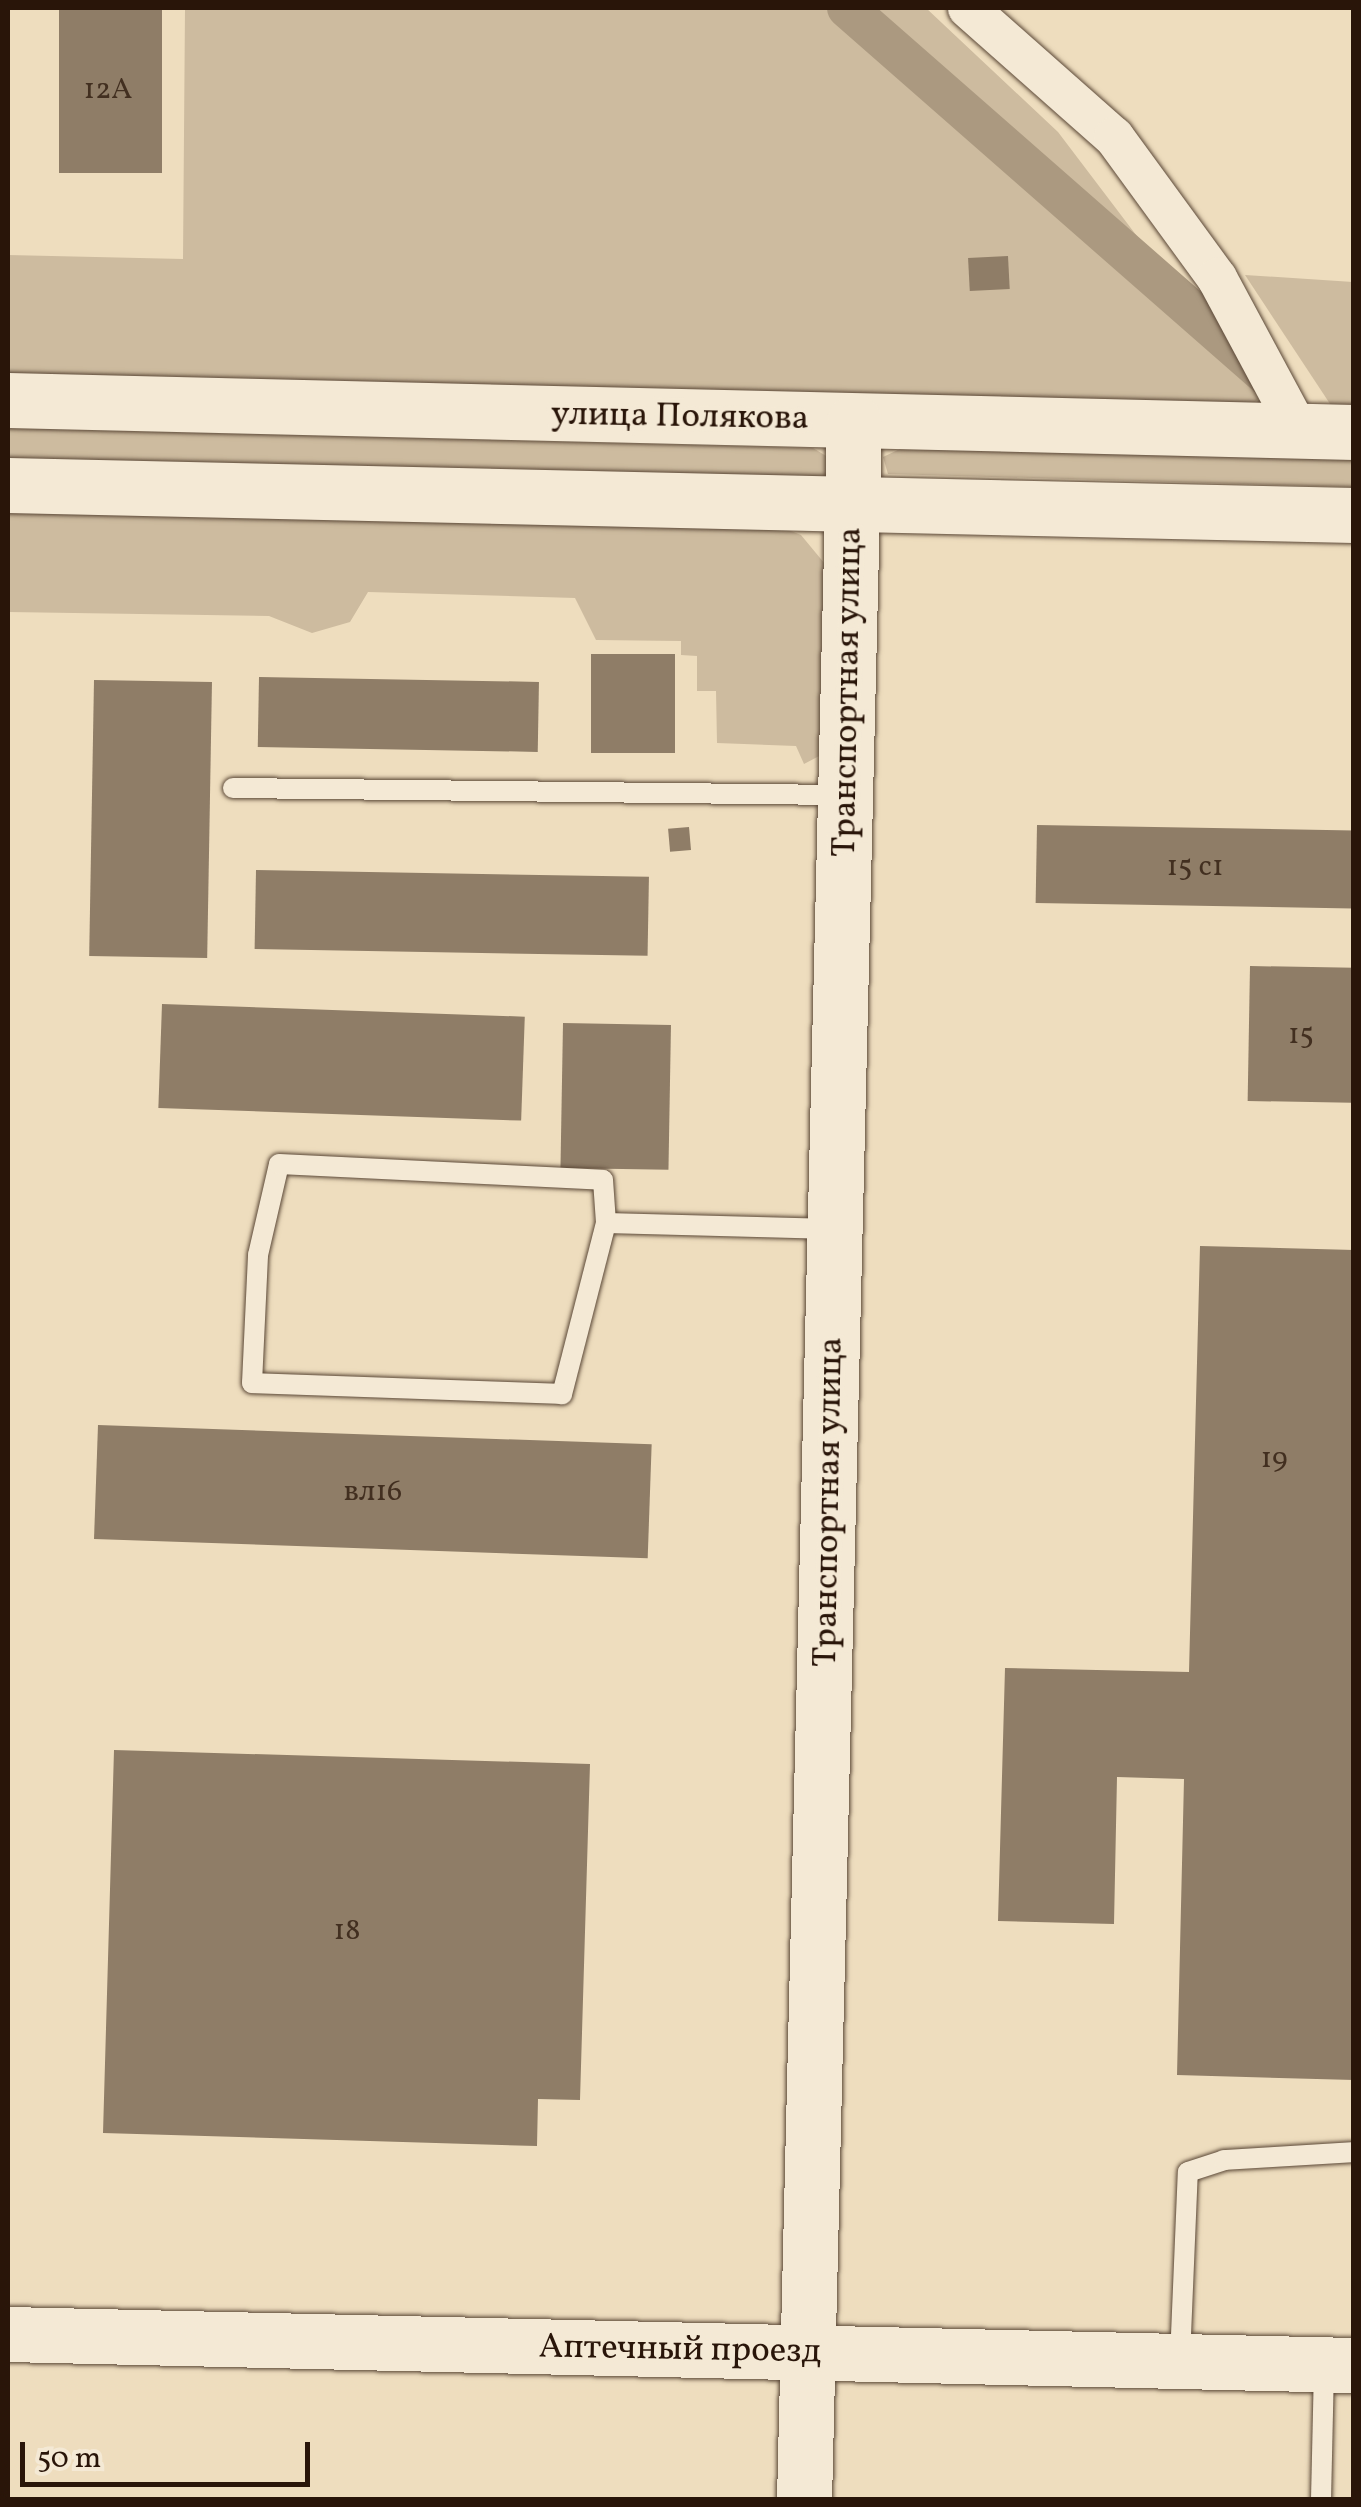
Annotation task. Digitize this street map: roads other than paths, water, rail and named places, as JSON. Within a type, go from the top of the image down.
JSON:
[{"type":"street","points":[[968,8],[1114,137],[1217,278],[1298,431]]},
{"type":"street","name":"улица Полякова","points":[[8,400],[1354,432]]},
{"type":"street","name":"Транспортная улица","points":[[804,2500],[854,422]]},
{"type":"street","points":[[8,484],[1354,515]]},
{"type":"street","name":"Аптечный проезд","points":[[8,2334],[1339,2364]]},
{"type":"lane","points":[[233,788],[846,795]]},
{"type":"lane","points":[[279,1164],[603,1180],[606,1223],[562,1394],[252,1383],[258,1255],[279,1164]]},
{"type":"lane","points":[[606,1223],[835,1230]]},
{"type":"lane","points":[[1180,2361],[1188,2172],[1224,2160],[1354,2152]]},
{"type":"lane","points":[[1320,2500],[1339,2364]]},
{"type":"waterway","points":[[847,8],[1269,378]]}]
